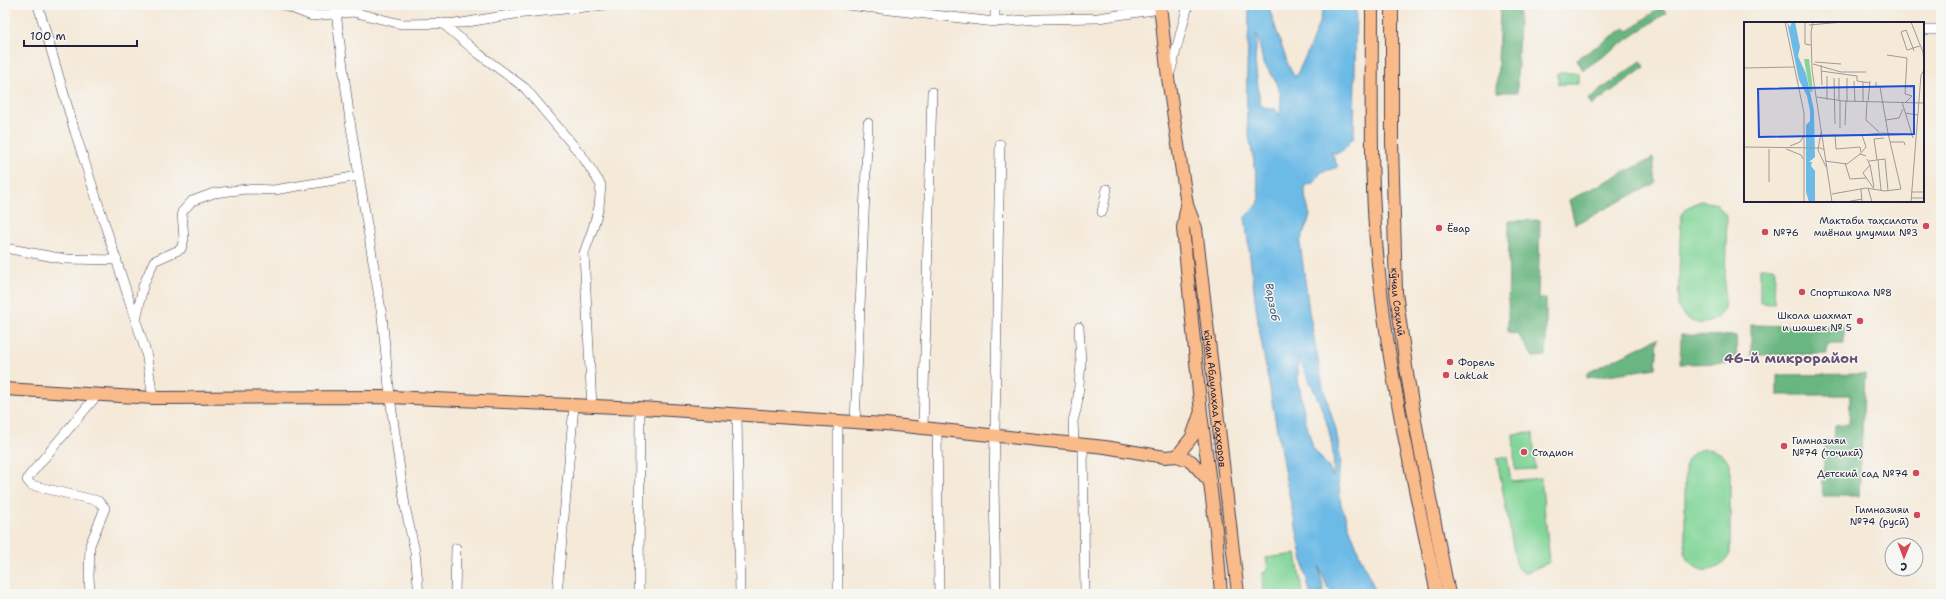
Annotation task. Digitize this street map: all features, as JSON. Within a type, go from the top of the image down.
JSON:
[{"type":"main road","points":[[1372,5],[1372,143],[1379,281],[1389,354],[1436,594]]},
{"type":"main road","name":"кӯчаи Соҳилӣ","points":[[1392,5],[1392,142],[1397,299],[1407,374],[1419,443],[1449,594]]},
{"type":"main road","name":"кӯчаи Абдулаҳад Қаҳҳоров","points":[[1160,7],[1168,78],[1187,205],[1196,228],[1238,594]]},
{"type":"main road","points":[[1372,143],[1377,148],[1382,149],[1387,147],[1392,142]]},
{"type":"main road","name":"кӯчаи Абдулаҳад Қаҳҳоров","points":[[1187,205],[1183,228],[1201,413],[1210,482],[1221,594]]},
{"type":"main road","points":[[5,388],[153,398],[390,397],[640,408],[737,416],[855,422],[1078,444],[1165,457],[1177,456],[1191,461],[1210,482]]},
{"type":"main road","points":[[1177,456],[1192,437],[1201,413]]},
{"type":"street","points":[[38,5],[75,132],[146,352],[153,398]]},
{"type":"street","points":[[284,5],[312,16],[336,10],[352,12],[401,24],[462,23],[515,14],[605,5]]},
{"type":"street","points":[[847,5],[996,22],[1041,19],[1098,18],[1160,7]]},
{"type":"street","points":[[995,5],[996,22]]},
{"type":"street","name":"кӯчаи Абдулаҳад Қаҳҳоров","points":[[1168,78],[1188,5]]},
{"type":"street","points":[[336,10],[350,121],[382,316],[390,397],[404,506],[415,552],[419,594]]},
{"type":"street","points":[[442,23],[479,54],[525,88],[583,156],[601,184],[599,207],[584,253],[592,407]]},
{"type":"street","points":[[1924,30],[1941,30]]},
{"type":"street","points":[[923,428],[932,92]]},
{"type":"street","points":[[855,422],[868,123]]},
{"type":"street","points":[[996,594],[994,486],[1000,144]]},
{"type":"street","points":[[136,322],[143,286],[154,261],[181,249],[184,239],[182,212],[192,201],[214,193],[246,189],[274,190],[359,176]]},
{"type":"street","points":[[1102,212],[1107,189]]},
{"type":"street","points":[[5,248],[65,259],[116,260]]},
{"type":"street","points":[[1079,327],[1081,364],[1077,406],[1073,421],[1078,444],[1085,594]]},
{"type":"street","points":[[90,594],[90,545],[105,508],[98,501],[31,485],[28,480],[29,476],[98,394]]},
{"type":"street","points":[[557,594],[574,406]]},
{"type":"street","points":[[639,594],[640,408]]},
{"type":"street","points":[[737,416],[740,594]]},
{"type":"street","points":[[838,422],[838,594]]},
{"type":"street","points":[[936,430],[939,594]]},
{"type":"street","points":[[455,594],[456,548]]},
{"type":"green space","points":[[1500,5],[1514,5],[1514,11],[1519,12],[1517,92],[1497,92]]},
{"type":"green space","points":[[1662,6],[1666,13],[1583,70],[1577,59],[1625,28],[1628,31]]},
{"type":"green space","points":[[1641,61],[1645,67],[1592,105],[1588,99]]},
{"type":"green space","points":[[1558,73],[1578,73],[1578,84],[1558,84]]},
{"type":"green space","points":[[1653,158],[1656,183],[1575,224],[1569,200]]},
{"type":"green space","points":[[1701,201],[1717,204],[1727,217],[1724,309],[1719,316],[1707,323],[1694,322],[1688,319],[1678,307],[1681,215],[1686,208]]},
{"type":"green space","points":[[1540,220],[1538,299],[1546,299],[1546,356],[1533,357],[1518,334],[1508,333],[1509,221]]},
{"type":"green space","points":[[1760,268],[1775,268],[1774,304],[1760,303]]},
{"type":"green space","points":[[1751,325],[1844,327],[1844,344],[1827,344],[1827,354],[1751,355]]},
{"type":"green space","points":[[1681,335],[1736,336],[1737,363],[1680,364]]},
{"type":"green space","points":[[1658,338],[1656,368],[1587,378],[1587,373]]},
{"type":"green space","points":[[1865,374],[1859,496],[1822,496],[1825,440],[1834,440],[1835,425],[1849,424],[1850,395],[1777,395],[1777,375]]},
{"type":"green space","name":"Стадион","points":[[1533,433],[1535,469],[1515,470],[1513,434]]},
{"type":"green space","points":[[1703,449],[1719,452],[1730,464],[1730,553],[1720,566],[1707,570],[1694,566],[1689,561],[1685,553],[1685,467],[1691,455]]},
{"type":"green space","points":[[1507,457],[1511,481],[1541,478],[1550,562],[1525,573],[1517,568],[1497,459]]},
{"type":"green space","points":[[1296,554],[1303,594],[1263,594],[1262,574],[1268,569],[1266,558]]},
{"type":"water","name":"Варзоб","points":[[1249,5],[1268,5],[1287,62],[1295,78],[1312,42],[1324,5],[1356,5],[1354,137],[1343,150],[1336,154],[1331,152],[1338,167],[1321,172],[1314,183],[1305,185],[1305,196],[1310,216],[1300,243],[1309,311],[1323,387],[1336,430],[1341,461],[1338,478],[1341,505],[1362,561],[1377,594],[1333,594],[1328,589],[1319,566],[1324,594],[1310,594],[1285,475],[1258,322],[1245,217],[1259,203],[1259,192],[1247,118],[1246,90]],"holes":[[[1257,34],[1263,62],[1277,83],[1281,96],[1280,116],[1275,109],[1267,109],[1260,104],[1255,62]],[[1298,357],[1324,415],[1329,430],[1332,445],[1333,477],[1329,468],[1313,448],[1305,418],[1298,379]]]},
{"type":"place","name":"Мактаби таҳсилоти миёнаи умумии №3","points":[[1926,226]]},
{"type":"place","name":"Ёвар","points":[[1439,228]]},
{"type":"place","name":"№76","points":[[1765,232]]},
{"type":"place","name":"Спортшкола №8","points":[[1802,292]]},
{"type":"place","name":"Школа шахмат и шашек № 5","points":[[1860,321]]},
{"type":"place","name":"Форель","points":[[1450,362]]},
{"type":"place","name":"LakLak","points":[[1446,375]]},
{"type":"place","name":"Гимназияи №74 (тоҷикӣ)","points":[[1784,446]]},
{"type":"place","name":"Стадион","points":[[1524,452]]},
{"type":"place","name":"Детский сад №74","points":[[1916,473]]},
{"type":"place","name":"Гимназияи №74 (русӣ)","points":[[1917,515]]},
{"type":"district","name":"46-й микрорайон","points":[[1791,358]]}]
